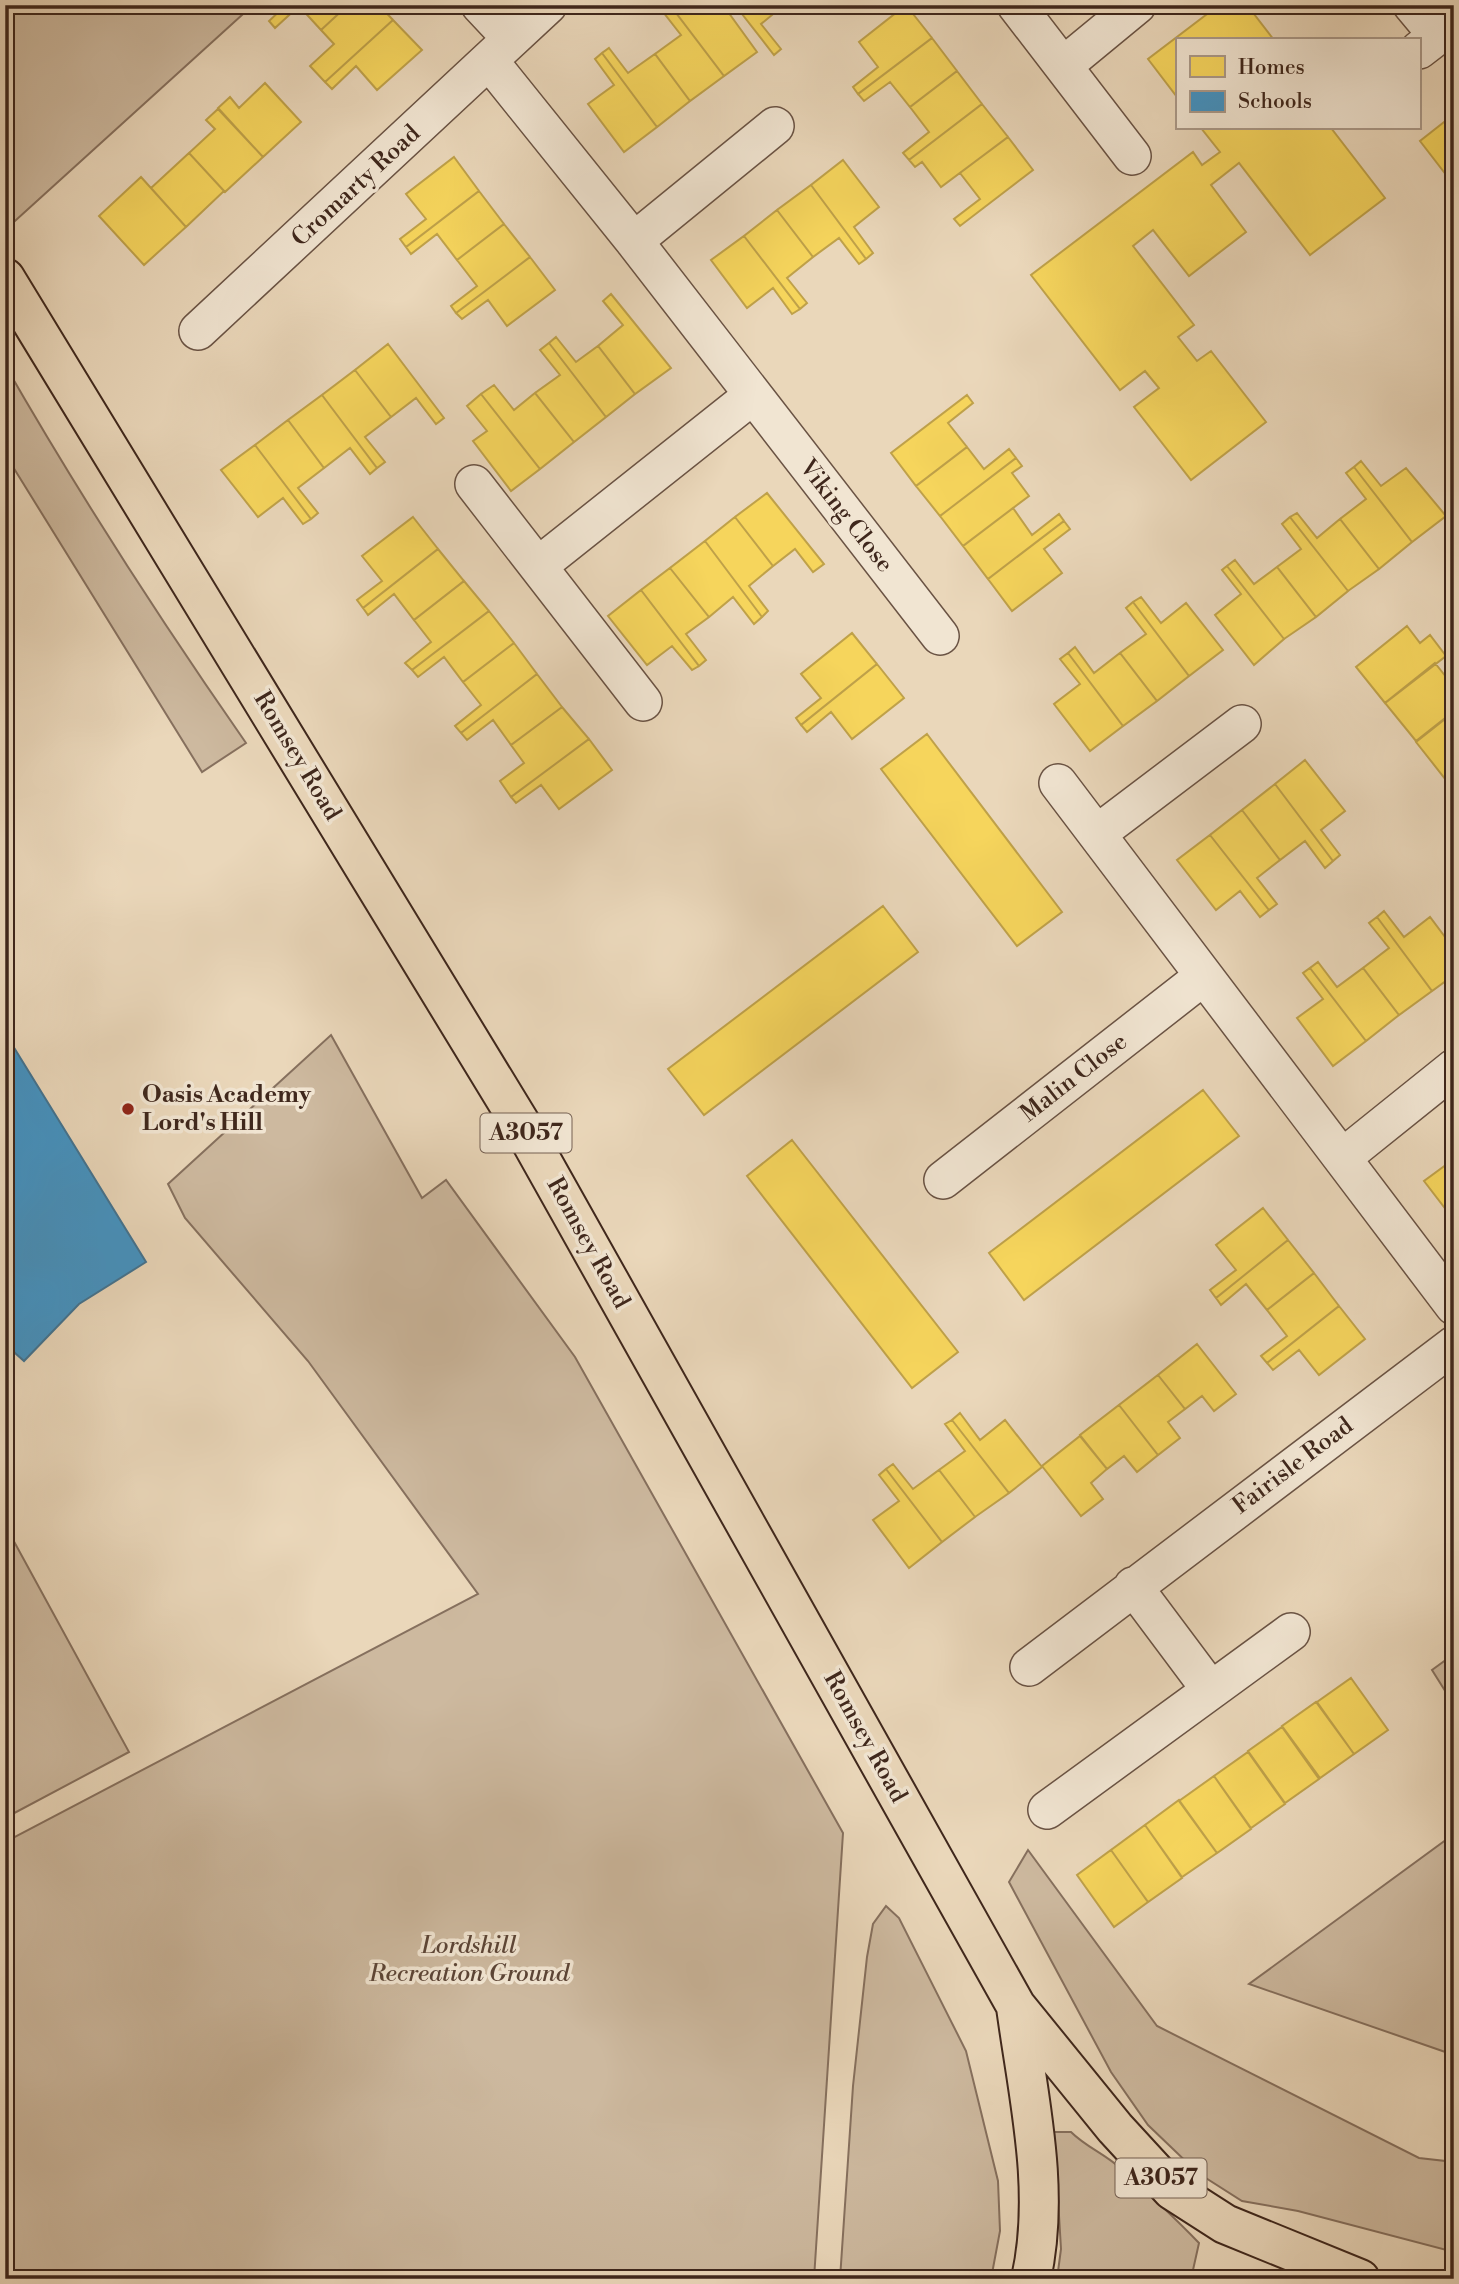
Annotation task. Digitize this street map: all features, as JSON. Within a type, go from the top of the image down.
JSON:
[{"type":"main road","name":"Romsey Road","points":[[5,278],[525,1131],[1016,2007],[1115,2128],[1172,2190],[1224,2224],[1360,2279]]},
{"type":"main road","name":"Romsey Road","points":[[1016,2007],[1039,2178],[1038,2249],[1031,2279]]},
{"type":"street","points":[[480,5],[501,50]]},
{"type":"street","name":"Cromarty Road","points":[[198,331],[548,5]]},
{"type":"street","points":[[1016,5],[1132,156]]},
{"type":"street","points":[[1063,66],[1137,5]]},
{"type":"street","points":[[1412,5],[1437,36]]},
{"type":"street","name":"Viking Close","points":[[501,50],[634,241],[940,636]]},
{"type":"street","points":[[634,241],[775,126]]},
{"type":"street","points":[[538,566],[752,396]]},
{"type":"street","points":[[474,484],[643,702]]},
{"type":"street","points":[[1098,833],[1242,724]]},
{"type":"street","points":[[1058,783],[1454,1306]]},
{"type":"street","name":"Malin Close","points":[[943,1180],[1204,975]]},
{"type":"street","points":[[1342,1158],[1454,1068]]},
{"type":"street","name":"Fairisle Road","points":[[1029,1667],[1454,1345]]},
{"type":"street","points":[[1133,1587],[1210,1689]]},
{"type":"street","points":[[1047,1810],[1291,1632]]},
{"type":"green space","points":[[5,5],[253,5],[5,230]]},
{"type":"green space","points":[[5,365],[121,557],[246,743],[202,772],[5,454]]},
{"type":"green space","name":"Lordshill Recreation Ground","points":[[331,1035],[422,1198],[446,1180],[575,1357],[843,1833],[814,2279],[5,2279],[5,1842],[478,1594],[308,1361],[185,1218],[168,1184]]},
{"type":"green space","points":[[5,1525],[129,1752],[5,1818]]},
{"type":"green space","points":[[1454,1654],[1454,1705],[1432,1670]]},
{"type":"green space","points":[[1454,1834],[1454,2055],[1249,1984]]},
{"type":"green space","points":[[1028,1850],[1157,2026],[1419,2158],[1454,2162],[1454,2252],[1298,2211],[1242,2201],[1198,2173],[1148,2125],[1111,2072],[1009,1882]]},
{"type":"green space","points":[[886,1906],[899,1918],[966,2051],[998,2181],[1000,2231],[991,2279],[840,2279],[853,2086],[867,1957],[873,1924]]},
{"type":"green space","points":[[1054,2132],[1071,2132],[1108,2159],[1180,2224],[1199,2243],[1193,2270],[1183,2279],[1057,2279],[1061,2249]]},
{"type":"building: Homes","points":[[286,5],[348,5],[321,30],[299,6],[275,28],[269,21]]},
{"type":"building: Homes","points":[[348,5],[379,5],[393,20],[325,82],[310,66],[334,44],[321,30]]},
{"type":"building: Homes","points":[[670,5],[724,76],[690,101],[655,54],[681,35],[660,8]]},
{"type":"building: Homes","points":[[670,5],[723,5],[757,52],[724,76]]},
{"type":"building: Homes","points":[[735,5],[784,5],[761,24],[781,49],[774,55]]},
{"type":"building: Homes","points":[[906,5],[932,38],[858,94],[853,87],[878,67],[859,42]]},
{"type":"building: Homes","points":[[1219,5],[1247,5],[1272,38],[1176,38],[1176,96],[1148,59]]},
{"type":"building: Homes","points":[[393,20],[422,50],[377,90],[356,66],[332,89],[325,82]]},
{"type":"building: Homes","points":[[932,38],[957,71],[910,107],[890,82],[864,101],[858,94]]},
{"type":"building: Homes","points":[[609,48],[628,73],[655,54],[690,101],[657,127],[602,53]]},
{"type":"building: Homes","points":[[602,53],[657,127],[624,152],[588,104],[614,85],[595,59]]},
{"type":"building: Homes","points":[[957,71],[982,104],[909,160],[903,153],[929,132],[910,107]]},
{"type":"building: Homes","points":[[265,83],[301,122],[263,157],[218,108],[230,97],[239,108]]},
{"type":"building: Homes","points":[[982,104],[1008,137],[941,187],[922,162],[915,167],[909,160]]},
{"type":"building: Homes","points":[[218,109],[263,157],[225,192],[189,153],[215,129],[206,120]]},
{"type":"building: Homes","points":[[1453,115],[1454,117],[1454,185],[1420,141]]},
{"type":"building: Homes","points":[[1203,130],[1333,130],[1385,198],[1310,255],[1239,163],[1211,185],[1246,232],[1189,276],[1153,230],[1133,246],[1194,325],[1178,337],[1197,361],[1211,351],[1266,422],[1191,480],[1134,407],[1159,388],[1145,371],[1120,390],[1031,275],[1193,152],[1202,165],[1220,152]]},
{"type":"building: Homes","points":[[1008,137],[1033,170],[960,226],[954,219],[980,199],[960,173]]},
{"type":"building: Homes","points":[[189,153],[224,191],[186,227],[151,188]]},
{"type":"building: Homes","points":[[454,157],[479,191],[406,247],[400,239],[426,219],[406,194]]},
{"type":"building: Homes","points":[[843,160],[879,207],[854,227],[873,253],[866,259],[811,185]]},
{"type":"building: Homes","points":[[141,177],[186,227],[144,265],[99,216]]},
{"type":"building: Homes","points":[[811,185],[866,259],[859,264],[839,238],[813,257],[777,210]]},
{"type":"building: Homes","points":[[479,191],[504,224],[457,260],[437,234],[411,254],[406,247]]},
{"type":"building: Homes","points":[[777,210],[813,257],[787,278],[807,303],[800,309],[744,236]]},
{"type":"building: Homes","points":[[504,224],[530,257],[456,313],[451,306],[477,286],[457,260]]},
{"type":"building: Homes","points":[[744,236],[800,309],[792,314],[773,288],[747,308],[711,260]]},
{"type":"building: Homes","points":[[530,257],[555,290],[507,326],[488,300],[462,319],[456,313]]},
{"type":"building: Homes","points":[[611,294],[671,368],[635,394],[598,346],[623,325],[603,301]]},
{"type":"building: Homes","points":[[556,337],[576,362],[598,346],[635,394],[606,417],[549,343]]},
{"type":"building: Homes","points":[[549,343],[606,417],[574,442],[535,393],[560,375],[540,350]]},
{"type":"building: Homes","points":[[388,344],[444,418],[436,424],[416,398],[391,417],[355,370]]},
{"type":"building: Homes","points":[[355,370],[391,417],[365,437],[385,462],[377,468],[322,395]]},
{"type":"building: Homes","points":[[494,385],[514,410],[535,393],[574,442],[540,469],[481,394]]},
{"type":"building: Homes","points":[[481,394],[540,469],[511,491],[473,441],[487,431],[467,406]]},
{"type":"building: Homes","points":[[322,395],[377,468],[370,474],[350,448],[324,468],[288,420]]},
{"type":"building: Homes","points":[[967,395],[973,403],[948,423],[967,447],[916,486],[891,453]]},
{"type":"building: Homes","points":[[288,420],[324,468],[298,488],[318,513],[311,519],[255,445]]},
{"type":"building: Homes","points":[[255,445],[311,519],[303,524],[283,498],[258,517],[221,470]]},
{"type":"building: Homes","points":[[967,447],[984,469],[1009,449],[1016,458],[940,516],[916,486]]},
{"type":"building: Homes","points":[[1016,458],[1022,466],[1012,473],[1029,496],[963,546],[940,516]]},
{"type":"building: Homes","points":[[1361,461],[1381,486],[1406,468],[1446,516],[1412,542],[1354,467]]},
{"type":"building: Homes","points":[[1354,467],[1412,542],[1379,569],[1340,519],[1366,499],[1346,473]]},
{"type":"building: Homes","points":[[767,493],[824,564],[813,572],[795,549],[773,566],[735,517]]},
{"type":"building: Homes","points":[[1013,508],[1032,535],[1059,514],[1064,521],[988,579],[963,546]]},
{"type":"building: Homes","points":[[1297,513],[1317,538],[1340,519],[1379,569],[1348,591],[1290,517]]},
{"type":"building: Homes","points":[[413,517],[438,549],[363,608],[357,600],[382,581],[362,556]]},
{"type":"building: Homes","points":[[735,517],[773,566],[749,586],[768,611],[762,617],[705,541]]},
{"type":"building: Homes","points":[[1290,517],[1348,591],[1316,617],[1277,567],[1301,549],[1282,524]]},
{"type":"building: Homes","points":[[1064,521],[1070,529],[1044,549],[1062,573],[1012,611],[988,579]]},
{"type":"building: Homes","points":[[705,541],[762,617],[754,624],[733,597],[709,617],[670,568]]},
{"type":"building: Homes","points":[[438,549],[464,581],[414,620],[394,594],[368,615],[363,608]]},
{"type":"building: Homes","points":[[1235,560],[1254,584],[1277,567],[1316,617],[1284,639],[1227,566]]},
{"type":"building: Homes","points":[[1227,566],[1284,639],[1254,665],[1215,615],[1241,594],[1222,570]]},
{"type":"building: Homes","points":[[670,568],[709,617],[686,634],[706,660],[699,666],[641,590]]},
{"type":"building: Homes","points":[[464,581],[489,611],[412,670],[405,663],[431,642],[414,620]]},
{"type":"building: Homes","points":[[641,590],[699,666],[692,670],[672,646],[647,665],[608,616]]},
{"type":"building: Homes","points":[[1141,597],[1161,623],[1186,603],[1223,650],[1189,676],[1133,602]]},
{"type":"building: Homes","points":[[1133,602],[1189,676],[1157,701],[1120,653],[1146,634],[1126,608]]},
{"type":"building: Homes","points":[[489,611],[514,643],[463,682],[444,657],[418,677],[412,670]]},
{"type":"building: Homes","points":[[1407,626],[1420,643],[1430,635],[1446,656],[1385,703],[1356,667]]},
{"type":"building: Homes","points":[[852,633],[877,664],[801,725],[796,718],[821,698],[801,674]]},
{"type":"building: Homes","points":[[514,643],[537,674],[461,733],[455,726],[481,705],[463,682]]},
{"type":"building: Homes","points":[[1075,647],[1094,673],[1120,653],[1157,701],[1123,726],[1068,653]]},
{"type":"building: Homes","points":[[1068,653],[1123,726],[1090,751],[1054,704],[1080,684],[1060,659]]},
{"type":"building: Homes","points":[[1435,663],[1454,687],[1454,711],[1416,741],[1385,703]]},
{"type":"building: Homes","points":[[877,664],[904,698],[852,739],[831,712],[807,732],[801,725]]},
{"type":"building: Homes","points":[[537,674],[562,707],[511,745],[493,720],[467,740],[461,733]]},
{"type":"building: Homes","points":[[562,707],[589,739],[511,797],[500,781],[524,763],[511,745]]},
{"type":"building: Homes","points":[[1454,712],[1454,774],[1446,780],[1416,742]]},
{"type":"building: Homes","points":[[927,734],[1062,912],[1017,946],[881,769]]},
{"type":"building: Homes","points":[[589,739],[612,770],[559,809],[541,785],[516,803],[511,797]]},
{"type":"building: Homes","points":[[1305,760],[1345,811],[1321,830],[1340,855],[1333,861],[1275,784]]},
{"type":"building: Homes","points":[[1275,784],[1333,861],[1325,868],[1305,841],[1280,860],[1242,810]]},
{"type":"building: Homes","points":[[1242,810],[1280,860],[1257,878],[1277,904],[1269,910],[1210,835]]},
{"type":"building: Homes","points":[[1210,835],[1269,910],[1260,917],[1240,891],[1216,910],[1177,860]]},
{"type":"building: Homes","points":[[883,906],[918,952],[704,1115],[668,1069]]},
{"type":"building: Homes","points":[[1384,911],[1404,937],[1430,917],[1454,949],[1454,975],[1432,991],[1377,917]]},
{"type":"building: Homes","points":[[1377,917],[1432,991],[1399,1015],[1363,968],[1389,948],[1369,923]]},
{"type":"building: Homes","points":[[1318,962],[1337,987],[1363,968],[1399,1015],[1366,1041],[1310,968]]},
{"type":"building: Homes","points":[[1310,968],[1366,1041],[1333,1066],[1297,1018],[1323,999],[1303,973]]},
{"type":"building: Homes","points":[[1203,1090],[1239,1136],[1024,1300],[989,1253]]},
{"type":"building: Homes","points":[[792,1140],[958,1352],[912,1388],[747,1176]]},
{"type":"building: Homes","points":[[1454,1159],[1454,1220],[1424,1181]]},
{"type":"building: Homes","points":[[1263,1208],[1288,1240],[1216,1298],[1210,1290],[1236,1270],[1216,1245]]},
{"type":"building: Homes","points":[[1288,1240],[1314,1273],[1267,1310],[1246,1284],[1221,1305],[1216,1298]]},
{"type":"building: Homes","points":[[1314,1273],[1339,1306],[1267,1363],[1261,1356],[1287,1336],[1267,1310]]},
{"type":"building: Homes","points":[[1339,1306],[1365,1339],[1319,1375],[1299,1350],[1273,1370],[1267,1363]]},
{"type":"building: Homes","points":[[1197,1344],[1236,1394],[1214,1411],[1202,1396],[1185,1409],[1158,1375]]},
{"type":"building: Homes","points":[[1158,1375],[1185,1409],[1168,1422],[1180,1438],[1158,1455],[1119,1405]]},
{"type":"building: Homes","points":[[1119,1405],[1158,1455],[1137,1472],[1124,1456],[1107,1469],[1080,1435]]},
{"type":"building: Homes","points":[[960,1413],[980,1440],[1005,1420],[1042,1467],[1009,1493],[952,1420]]},
{"type":"building: Homes","points":[[952,1420],[1009,1493],[975,1517],[939,1470],[965,1451],[945,1424]]},
{"type":"building: Homes","points":[[1080,1436],[1107,1469],[1091,1483],[1103,1499],[1081,1516],[1042,1466]]},
{"type":"building: Homes","points":[[893,1464],[913,1489],[939,1470],[975,1517],[942,1542],[886,1469]]},
{"type":"building: Homes","points":[[886,1469],[942,1542],[909,1568],[873,1520],[899,1501],[879,1475]]},
{"type":"building: Homes","points":[[1351,1678],[1388,1730],[1354,1754],[1317,1702]]},
{"type":"building: Homes","points":[[1316,1702],[1354,1754],[1320,1778],[1282,1726]]},
{"type":"building: Homes","points":[[1282,1727],[1319,1779],[1285,1803],[1248,1751]]},
{"type":"building: Homes","points":[[1248,1752],[1285,1804],[1251,1828],[1214,1776]]},
{"type":"building: Homes","points":[[1214,1776],[1251,1829],[1217,1853],[1179,1801]]},
{"type":"building: Homes","points":[[1179,1800],[1217,1853],[1182,1877],[1145,1825]]},
{"type":"building: Homes","points":[[1145,1825],[1182,1878],[1148,1902],[1111,1850]]},
{"type":"building: Homes","points":[[1111,1850],[1148,1902],[1114,1927],[1077,1875]]},
{"type":"building: Schools","points":[[5,1033],[146,1262],[79,1304],[24,1361],[5,1344]]},
{"type":"place","name":"Oasis Academy Lord's Hill","points":[[128,1109]]}]
